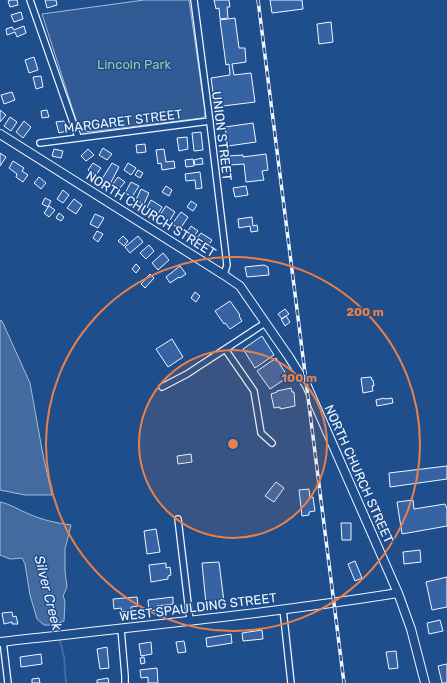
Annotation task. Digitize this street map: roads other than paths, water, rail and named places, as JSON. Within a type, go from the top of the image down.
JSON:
[{"type":"main road","name":"NORTH CHURCH STREET","points":[[0,134],[240,286],[307,386],[398,593],[411,629],[424,683]]},
{"type":"main road","name":"WEST SPAULDING STREET","points":[[1,641],[121,629],[334,603],[398,593]]},
{"type":"street","points":[[30,0],[78,137]]},
{"type":"street","name":"UNION STREET","points":[[194,0],[227,265],[224,275]]},
{"type":"street","name":"MARGARET STREET","points":[[40,143],[210,121]]},
{"type":"street","points":[[162,387],[187,374],[265,323]]},
{"type":"street","points":[[225,349],[254,391],[261,433],[272,443]]},
{"type":"street","points":[[178,519],[190,620]]},
{"type":"street","points":[[283,609],[291,683]]},
{"type":"street","points":[[121,629],[125,683]]},
{"type":"street","points":[[1,641],[8,683]]},
{"type":"water","points":[[0,320],[2,321],[30,383],[52,495],[25,495],[0,490]]},
{"type":"water","points":[[0,502],[39,518],[71,525],[65,549],[67,587],[63,596],[65,601],[64,621],[53,625],[44,625],[37,619],[30,595],[25,564],[22,558],[10,559],[0,555]]},
{"type":"waterway","name":"Silver Creek","points":[[55,621],[58,633]]},
{"type":"waterway","name":"Silver Creek","points":[[59,637],[64,657],[66,683]]},
{"type":"railway","points":[[258,0],[344,683]]},
{"type":"park label","name":"Lincoln Park","points":[[134,64]]}]
